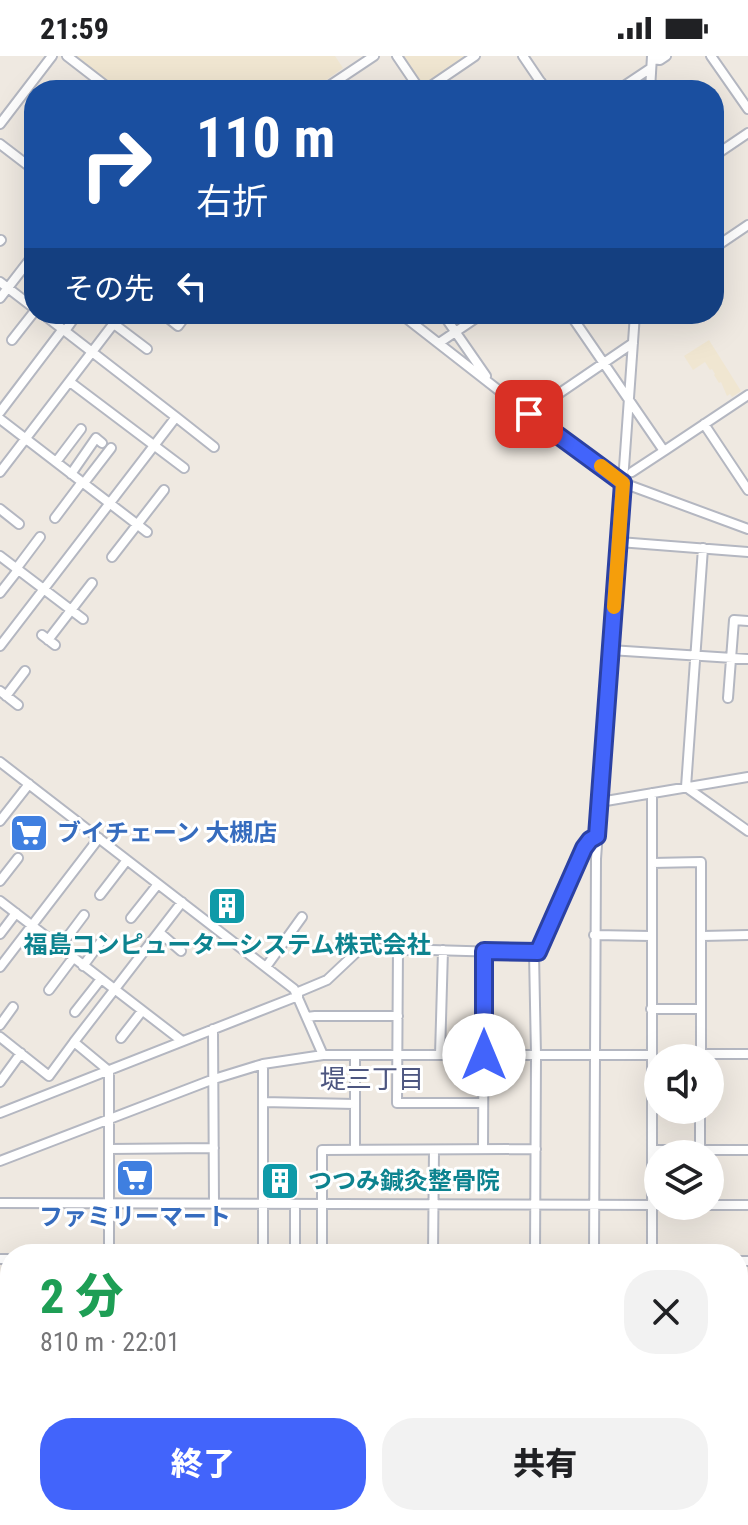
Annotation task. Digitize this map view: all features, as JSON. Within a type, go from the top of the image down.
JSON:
[{"type":"street","points":[[34,80],[52,56]]},
{"type":"street","points":[[67,56],[98,80]]},
{"type":"street","points":[[338,80],[374,56]]},
{"type":"street","points":[[397,56],[415,80]]},
{"type":"street","points":[[438,80],[475,56]]},
{"type":"street","points":[[523,56],[539,80]]},
{"type":"street","points":[[630,80],[652,61],[666,56]]},
{"type":"street","points":[[711,56],[748,109]]},
{"type":"street","points":[[0,124],[24,93]]},
{"type":"street","points":[[724,149],[748,133]]},
{"type":"street","points":[[0,144],[24,161]]},
{"type":"street","points":[[724,241],[748,225]]},
{"type":"street","points":[[0,298],[4,285],[24,264]]},
{"type":"street","points":[[4,285],[24,302]]},
{"type":"street","points":[[12,340],[24,324]]},
{"type":"street","points":[[57,324],[214,447]]},
{"type":"street","points":[[0,412],[69,324]]},
{"type":"street","points":[[0,472],[114,324],[147,349]]},
{"type":"street","points":[[414,324],[623,483],[748,529]]},
{"type":"street","points":[[450,324],[490,383]]},
{"type":"street","points":[[439,343],[467,324]]},
{"type":"street","points":[[577,324],[664,451]]},
{"type":"street","points":[[594,1244],[597,836],[634,324]]},
{"type":"street","points":[[529,414],[633,343]]},
{"type":"street","points":[[70,382],[184,468]]},
{"type":"street","points":[[632,472],[748,395]]},
{"type":"street","points":[[0,646],[176,417]]},
{"type":"street","points":[[0,419],[147,532]]},
{"type":"street","points":[[704,424],[748,490]]},
{"type":"street","points":[[56,462],[81,429]]},
{"type":"street","points":[[55,518],[83,483],[106,446],[96,438],[71,474]]},
{"type":"street","points":[[112,557],[164,490]]},
{"type":"street","points":[[0,509],[19,524]]},
{"type":"street","points":[[0,593],[40,537]]},
{"type":"street","points":[[619,542],[748,552]]},
{"type":"street","points":[[686,787],[703,548]]},
{"type":"street","points":[[1,560],[83,619]]},
{"type":"street","points":[[48,640],[92,583]]},
{"type":"street","points":[[728,698],[734,620],[748,621]]},
{"type":"street","points":[[610,650],[748,659]]},
{"type":"street","points":[[18,705],[3,694],[25,671]]},
{"type":"street","points":[[0,762],[294,989],[323,1055]]},
{"type":"street","points":[[600,802],[748,777]]},
{"type":"street","points":[[0,821],[29,784]]},
{"type":"street","points":[[686,787],[748,831]]},
{"type":"street","points":[[651,1044],[652,793]]},
{"type":"street","points":[[0,1113],[297,995],[327,980],[361,948],[538,952],[584,848],[597,836]]},
{"type":"street","points":[[0,967],[99,838]]},
{"type":"street","points":[[0,881],[18,858]]},
{"type":"street","points":[[100,895],[127,860]]},
{"type":"street","points":[[652,863],[701,862],[701,1044]]},
{"type":"street","points":[[131,918],[158,884]]},
{"type":"street","points":[[0,901],[182,1041]]},
{"type":"street","points":[[0,1037],[49,1076],[182,902]]},
{"type":"street","points":[[0,934],[16,913]]},
{"type":"street","points":[[60,947],[84,915]]},
{"type":"street","points":[[266,967],[302,917]]},
{"type":"street","points":[[159,932],[181,951]]},
{"type":"street","points":[[594,935],[651,936]]},
{"type":"street","points":[[702,936],[748,935]]},
{"type":"street","points":[[83,966],[103,939]]},
{"type":"street","points":[[398,948],[397,1103],[483,1103]]},
{"type":"street","points":[[440,1055],[443,950]]},
{"type":"street","points":[[483,1149],[484,951]]},
{"type":"street","points":[[534,953],[535,1244]]},
{"type":"street","points":[[49,990],[73,958]]},
{"type":"street","points":[[75,1012],[101,979]]},
{"type":"street","points":[[0,1025],[13,1007]]},
{"type":"street","points":[[651,1009],[701,1009]]},
{"type":"street","points":[[121,1038],[142,1011]]},
{"type":"street","points":[[307,1017],[398,1016]]},
{"type":"street","points":[[213,1029],[214,1204]]},
{"type":"street","points":[[74,1042],[109,1071],[109,1244]]},
{"type":"street","points":[[0,1082],[21,1053]]},
{"type":"street","points":[[724,1055],[748,1054]]},
{"type":"street","points":[[0,1161],[214,1079],[263,1064],[323,1055],[644,1055]]},
{"type":"street","points":[[355,1055],[355,1149]]},
{"type":"street","points":[[263,1064],[263,1244]]},
{"type":"street","points":[[263,1102],[355,1104]]},
{"type":"street","points":[[109,1149],[214,1148]]},
{"type":"street","points":[[322,1244],[322,1150],[536,1149]]},
{"type":"street","points":[[433,1244],[434,1150]]},
{"type":"street","points":[[724,1150],[748,1150]]},
{"type":"street","points":[[0,1203],[644,1204]]},
{"type":"street","points":[[724,1205],[748,1205]]},
{"type":"street","points":[[293,1209],[293,1244]]},
{"type":"street","points":[[653,1244],[654,1220]]},
{"type":"shaded area","points":[[75,56],[335,56],[343,68],[326,80],[107,80]]},
{"type":"shaded area","points":[[401,56],[467,56],[431,80],[418,80]]},
{"type":"shaded area","points":[[709,340],[741,391],[732,397],[730,394],[727,396],[721,382],[705,362],[693,370],[684,356]]},
{"type":"slow traffic","points":[[601,466],[623,483],[614,607]]},
{"type":"place","name":"ブイチェーン 大槻店","points":[[29,833]]},
{"type":"place","name":"福島コンピューターシステム株式会社","points":[[227,906]]},
{"type":"place","name":"ファミリーマート","points":[[135,1178]]},
{"type":"place","name":"つつみ鍼灸整骨院","points":[[280,1181]]},
{"type":"district","name":"堤三丁目","points":[[372,1079]]},
{"type":"route","points":[[484,1055],[484,951],[538,952],[584,848],[597,836],[619,542],[623,483],[529,414]]}]
